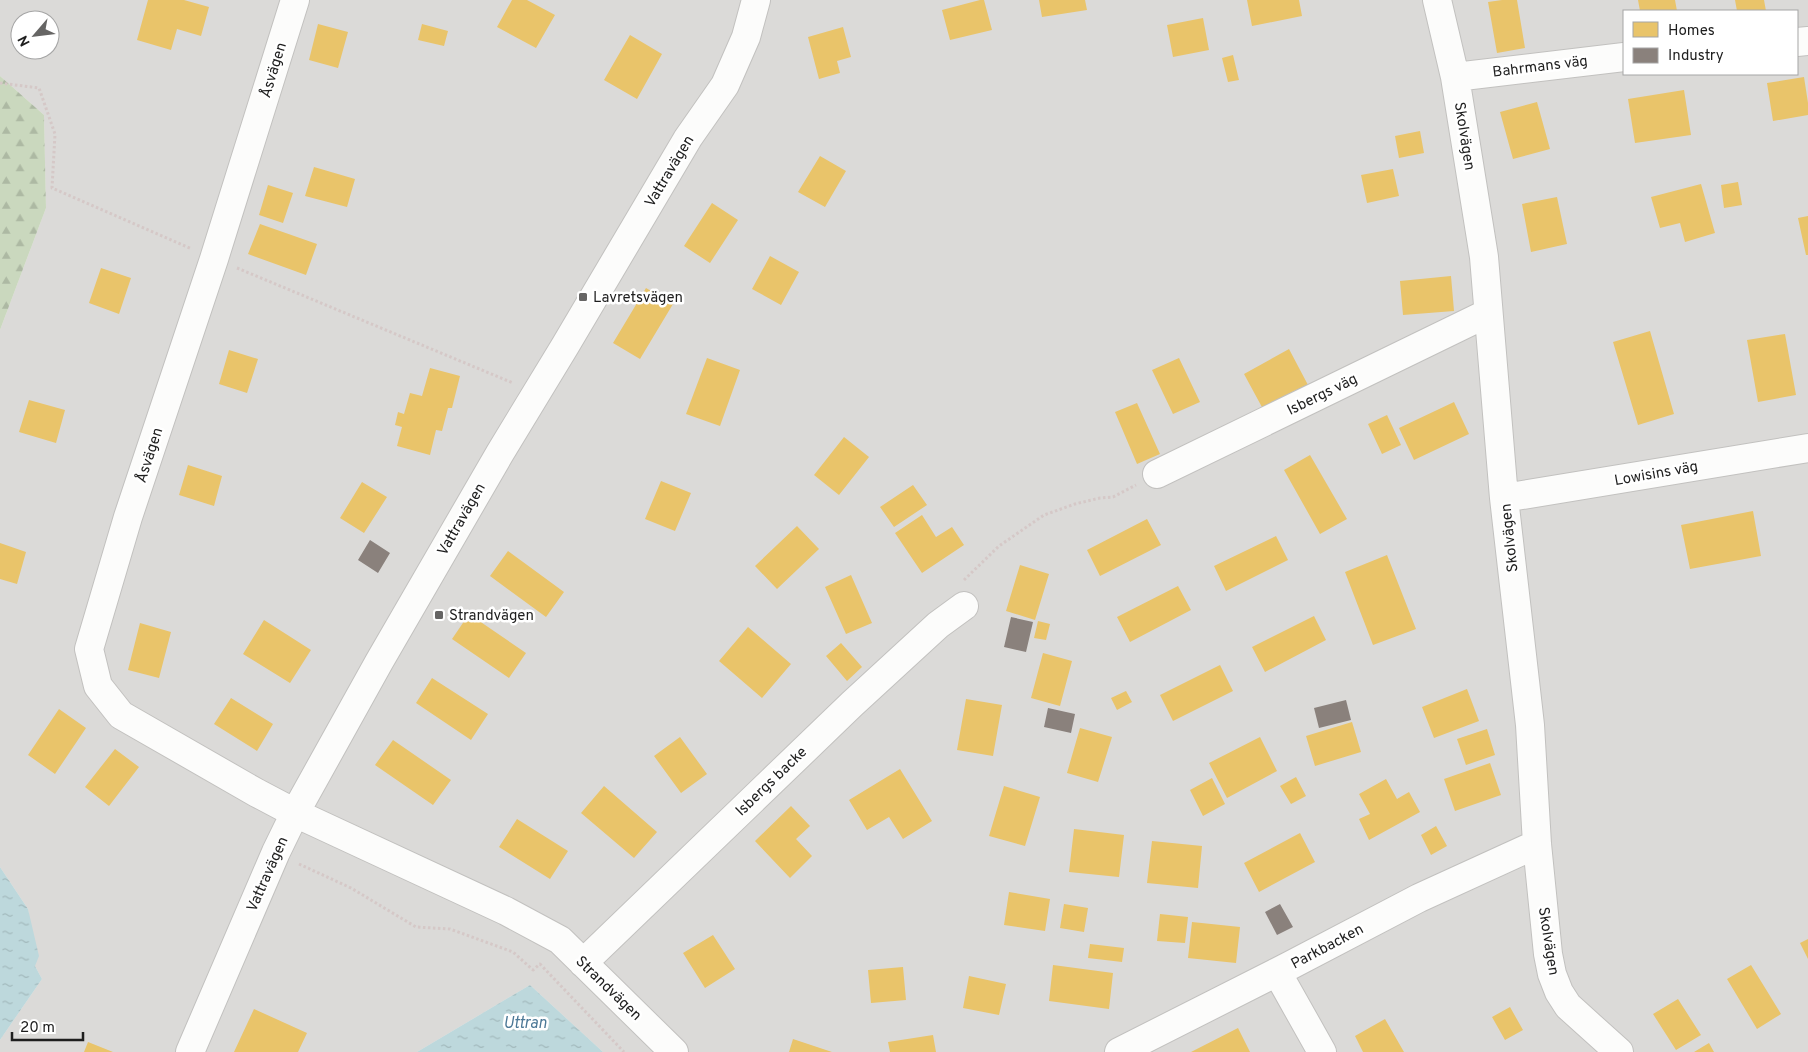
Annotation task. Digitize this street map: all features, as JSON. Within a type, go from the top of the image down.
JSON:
[{"type":"street","name":"Åsvägen","points":[[295,0],[214,259],[128,517],[89,649],[98,686],[121,715],[295,813]]},
{"type":"street","name":"Vattravägen","points":[[190,1052],[276,852],[295,813],[384,654],[536,392],[688,138],[725,85],[746,37],[756,0]]},
{"type":"street","name":"Skolvägen","points":[[1437,0],[1455,77],[1484,258],[1504,498],[1530,725],[1548,954],[1552,974],[1559,992],[1568,1006],[1619,1052]]},
{"type":"street","name":"Bahrmans väg","points":[[1455,77],[1623,57]]},
{"type":"street","name":"Isbergs väg","points":[[1157,474],[1488,313]]},
{"type":"street","name":"Lowisins väg","points":[[1504,498],[1808,448]]},
{"type":"street","name":"Isbergs backe","points":[[583,963],[852,704],[938,625],[964,606]]},
{"type":"street","name":"Strandvägen","points":[[295,813],[506,911],[560,940],[674,1052]]},
{"type":"street","name":"Parkbacken","points":[[1119,1052],[1418,898],[1538,844]]},
{"type":"street","points":[[1277,972],[1322,1052]]},
{"type":"path","points":[[0,83],[39,88],[55,134],[52,188],[214,259],[536,392]]},
{"type":"path","points":[[964,606],[955,589],[999,546],[1044,515],[1075,504],[1113,497]]},
{"type":"path","points":[[297,862],[351,888],[416,927],[450,929],[513,952],[532,970],[540,964],[624,1052]]},
{"type":"shaded area","points":[[0,0],[1808,0],[1808,1052],[603,1052],[530,985],[417,1052],[0,1052],[0,1040],[42,979],[35,966],[28,909],[0,867],[0,330],[46,208],[44,115],[0,76]]},
{"type":"green space","points":[[0,76],[44,115],[46,208],[0,330]]},
{"type":"water","points":[[0,867],[28,909],[39,956],[35,966],[42,979],[0,1040]]},
{"type":"water","name":"Uttran","points":[[530,985],[603,1052],[417,1052]]},
{"type":"building: Homes","points":[[148,0],[184,0],[209,7],[201,36],[177,29],[171,50],[137,40]]},
{"type":"building: Homes","points":[[512,0],[527,0],[555,15],[536,48],[497,27]]},
{"type":"building: Homes","points":[[984,0],[992,30],[950,40],[942,10]]},
{"type":"building: Homes","points":[[1039,0],[1085,0],[1087,10],[1042,17]]},
{"type":"building: Homes","points":[[1247,0],[1299,0],[1302,16],[1252,26]]},
{"type":"building: Homes","points":[[1517,0],[1525,48],[1497,53],[1488,2]]},
{"type":"building: Homes","points":[[1638,0],[1675,0],[1677,10],[1640,10]]},
{"type":"building: Homes","points":[[1735,0],[1764,0],[1766,10],[1737,10]]},
{"type":"building: Homes","points":[[1203,18],[1209,50],[1173,57],[1167,25]]},
{"type":"building: Homes","points":[[318,24],[348,32],[338,68],[309,60]]},
{"type":"building: Homes","points":[[422,24],[448,31],[444,46],[418,40]]},
{"type":"building: Homes","points":[[843,27],[851,57],[837,61],[840,73],[819,79],[808,37]]},
{"type":"building: Homes","points":[[630,35],[662,54],[637,99],[604,80]]},
{"type":"building: Homes","points":[[1233,55],[1239,80],[1228,82],[1222,58]]},
{"type":"building: Homes","points":[[1804,77],[1808,115],[1773,121],[1767,83]]},
{"type":"building: Homes","points":[[1684,90],[1691,135],[1635,143],[1628,99]]},
{"type":"building: Homes","points":[[1537,102],[1550,149],[1513,159],[1500,112]]},
{"type":"building: Homes","points":[[1420,131],[1424,153],[1399,158],[1395,136]]},
{"type":"building: Homes","points":[[820,156],[846,171],[825,207],[798,192]]},
{"type":"building: Homes","points":[[314,167],[355,179],[347,207],[305,196]]},
{"type":"building: Homes","points":[[1393,169],[1399,196],[1367,203],[1361,175]]},
{"type":"building: Homes","points":[[1738,182],[1742,205],[1724,208],[1721,185]]},
{"type":"building: Homes","points":[[1701,184],[1715,233],[1685,242],[1680,223],[1660,228],[1651,197]]},
{"type":"building: Homes","points":[[268,185],[293,193],[283,223],[259,215]]},
{"type":"building: Homes","points":[[1557,197],[1567,244],[1531,252],[1522,204]]},
{"type":"building: Homes","points":[[712,203],[738,220],[710,263],[684,246]]},
{"type":"building: Homes","points":[[1808,216],[1808,255],[1806,255],[1798,218]]},
{"type":"building: Homes","points":[[260,224],[317,244],[306,275],[248,254]]},
{"type":"building: Homes","points":[[770,256],[799,272],[781,305],[752,289]]},
{"type":"building: Homes","points":[[101,268],[131,278],[119,314],[89,303]]},
{"type":"building: Homes","points":[[1451,276],[1454,311],[1403,315],[1400,281]]},
{"type":"building: Homes","points":[[646,288],[673,304],[640,359],[613,343]]},
{"type":"building: Homes","points":[[1650,331],[1674,414],[1638,425],[1613,342]]},
{"type":"building: Homes","points":[[1785,334],[1796,395],[1758,402],[1747,340]]},
{"type":"building: Homes","points":[[1289,349],[1308,385],[1263,409],[1244,374]]},
{"type":"building: Homes","points":[[229,350],[258,359],[247,393],[219,384]]},
{"type":"building: Homes","points":[[707,358],[740,370],[720,426],[686,414]]},
{"type":"building: Homes","points":[[1179,358],[1200,402],[1173,414],[1152,370]]},
{"type":"building: Homes","points":[[430,368],[460,376],[452,408],[448,408],[442,431],[436,430],[430,455],[397,446],[402,427],[395,425],[398,412],[404,414],[410,393],[422,396]]},
{"type":"building: Homes","points":[[29,400],[65,410],[56,443],[19,432]]},
{"type":"building: Homes","points":[[1454,402],[1469,434],[1414,460],[1399,428]]},
{"type":"building: Homes","points":[[1137,403],[1160,454],[1137,464],[1115,412]]},
{"type":"building: Homes","points":[[1387,415],[1401,445],[1382,454],[1368,424]]},
{"type":"building: Homes","points":[[844,437],[869,457],[839,495],[814,475]]},
{"type":"building: Homes","points":[[1310,455],[1347,519],[1320,534],[1284,470]]},
{"type":"building: Homes","points":[[188,465],[222,476],[214,506],[179,495]]},
{"type":"building: Homes","points":[[661,481],[691,493],[675,531],[645,519]]},
{"type":"building: Homes","points":[[362,482],[387,497],[364,533],[340,518]]},
{"type":"building: Homes","points":[[913,485],[927,505],[894,527],[880,507]]},
{"type":"building: Homes","points":[[1753,511],[1761,556],[1690,569],[1681,525]]},
{"type":"building: Homes","points":[[922,515],[936,537],[952,527],[964,545],[922,573],[895,533]]},
{"type":"building: Homes","points":[[1147,519],[1161,545],[1100,576],[1087,550]]},
{"type":"building: Homes","points":[[797,526],[819,549],[777,589],[755,566]]},
{"type":"building: Homes","points":[[1276,536],[1288,560],[1226,591],[1214,566]]},
{"type":"building: Homes","points":[[0,543],[26,552],[17,584],[0,579]]},
{"type":"building: Homes","points":[[508,551],[564,592],[546,617],[490,576]]},
{"type":"building: Homes","points":[[1387,555],[1416,629],[1373,645],[1345,572]]},
{"type":"building: Homes","points":[[1020,565],[1049,574],[1035,620],[1006,611]]},
{"type":"building: Homes","points":[[851,575],[872,623],[846,634],[825,587]]},
{"type":"building: Homes","points":[[1178,586],[1191,610],[1130,642],[1117,617]]},
{"type":"building: Homes","points":[[469,614],[526,653],[509,678],[452,639]]},
{"type":"building: Homes","points":[[1314,616],[1326,640],[1265,672],[1252,647]]},
{"type":"building: Homes","points":[[264,620],[311,650],[290,683],[243,654]]},
{"type":"building: Homes","points":[[1038,621],[1050,624],[1046,640],[1034,638]]},
{"type":"building: Homes","points":[[140,623],[171,632],[159,678],[128,670]]},
{"type":"building: Homes","points":[[748,627],[791,664],[762,698],[719,661]]},
{"type":"building: Homes","points":[[841,643],[862,667],[847,681],[826,656]]},
{"type":"building: Homes","points":[[1043,653],[1072,661],[1060,706],[1031,698]]},
{"type":"building: Homes","points":[[1220,665],[1233,691],[1173,721],[1160,695]]},
{"type":"building: Homes","points":[[432,678],[488,714],[471,740],[416,703]]},
{"type":"building: Homes","points":[[1467,689],[1479,721],[1434,738],[1422,707]]},
{"type":"building: Homes","points":[[1126,691],[1132,702],[1117,710],[1111,698]]},
{"type":"building: Homes","points":[[231,698],[273,724],[257,751],[214,724]]},
{"type":"building: Homes","points":[[966,699],[1002,705],[993,756],[957,750]]},
{"type":"building: Homes","points":[[59,709],[86,728],[55,774],[28,755]]},
{"type":"building: Homes","points":[[1352,722],[1361,752],[1315,766],[1306,736]]},
{"type":"building: Homes","points":[[1080,728],[1112,737],[1098,782],[1067,773]]},
{"type":"building: Homes","points":[[1487,729],[1495,755],[1466,765],[1457,739]]},
{"type":"building: Homes","points":[[680,737],[707,774],[681,793],[654,756]]},
{"type":"building: Homes","points":[[1260,737],[1277,771],[1227,798],[1209,763]]},
{"type":"building: Homes","points":[[393,740],[451,780],[433,805],[375,765]]},
{"type":"building: Homes","points":[[115,749],[139,767],[109,806],[85,787]]},
{"type":"building: Homes","points":[[1490,763],[1501,795],[1455,811],[1444,779]]},
{"type":"building: Homes","points":[[900,769],[932,821],[903,839],[889,817],[867,830],[849,800]]},
{"type":"building: Homes","points":[[1296,777],[1306,796],[1291,804],[1280,786]]},
{"type":"building: Homes","points":[[1212,778],[1225,804],[1203,816],[1190,790]]},
{"type":"building: Homes","points":[[1386,779],[1397,799],[1409,792],[1420,812],[1369,840],[1359,819],[1370,814],[1359,794]]},
{"type":"building: Homes","points":[[604,786],[657,832],[634,858],[581,813]]},
{"type":"building: Homes","points":[[1004,786],[1040,797],[1025,846],[989,836]]},
{"type":"building: Homes","points":[[791,806],[810,826],[796,839],[812,856],[790,878],[755,841]]},
{"type":"building: Homes","points":[[517,819],[568,851],[550,879],[499,847]]},
{"type":"building: Homes","points":[[1436,826],[1447,846],[1431,855],[1421,835]]},
{"type":"building: Homes","points":[[1074,829],[1124,835],[1119,877],[1069,872]]},
{"type":"building: Homes","points":[[1300,833],[1315,862],[1259,892],[1244,863]]},
{"type":"building: Homes","points":[[1152,841],[1202,846],[1198,888],[1147,883]]},
{"type":"building: Homes","points":[[1009,892],[1050,899],[1045,931],[1004,925]]},
{"type":"building: Homes","points":[[1064,904],[1088,908],[1084,932],[1060,928]]},
{"type":"building: Homes","points":[[1160,914],[1188,917],[1185,943],[1157,941]]},
{"type":"building: Homes","points":[[1192,922],[1240,927],[1236,963],[1188,958]]},
{"type":"building: Homes","points":[[713,935],[735,969],[705,988],[683,953]]},
{"type":"building: Homes","points":[[1808,939],[1808,959],[1800,943]]},
{"type":"building: Homes","points":[[1090,944],[1124,948],[1122,962],[1088,958]]},
{"type":"building: Homes","points":[[1053,965],[1113,973],[1109,1009],[1049,1001]]},
{"type":"building: Homes","points":[[1751,965],[1781,1014],[1757,1029],[1727,979]]},
{"type":"building: Homes","points":[[903,967],[906,1000],[871,1003],[868,970]]},
{"type":"building: Homes","points":[[969,976],[1006,984],[999,1015],[963,1008]]},
{"type":"building: Homes","points":[[1678,999],[1701,1035],[1676,1050],[1653,1014]]},
{"type":"building: Homes","points":[[1510,1007],[1523,1030],[1505,1040],[1492,1017]]},
{"type":"building: Homes","points":[[254,1009],[307,1033],[298,1052],[234,1052]]},
{"type":"building: Homes","points":[[1385,1019],[1404,1052],[1363,1052],[1355,1036]]},
{"type":"building: Homes","points":[[1238,1028],[1250,1052],[1191,1052]]},
{"type":"building: Homes","points":[[933,1035],[936,1052],[890,1052],[888,1042]]},
{"type":"building: Homes","points":[[793,1039],[832,1052],[789,1052]]},
{"type":"building: Homes","points":[[88,1042],[113,1052],[84,1052]]},
{"type":"building: Homes","points":[[1709,1043],[1714,1052],[1694,1052]]},
{"type":"building: Industry","points":[[370,540],[390,553],[378,573],[358,560]]},
{"type":"building: Industry","points":[[1011,617],[1033,622],[1026,652],[1004,647]]},
{"type":"building: Industry","points":[[1346,700],[1351,720],[1319,728],[1314,708]]},
{"type":"building: Industry","points":[[1048,708],[1075,714],[1071,733],[1044,727]]},
{"type":"building: Industry","points":[[1280,904],[1293,927],[1277,935],[1265,912]]},
{"type":"place","name":"Lavretsvägen","points":[[583,297]]},
{"type":"place","name":"Strandvägen","points":[[439,615]]}]
